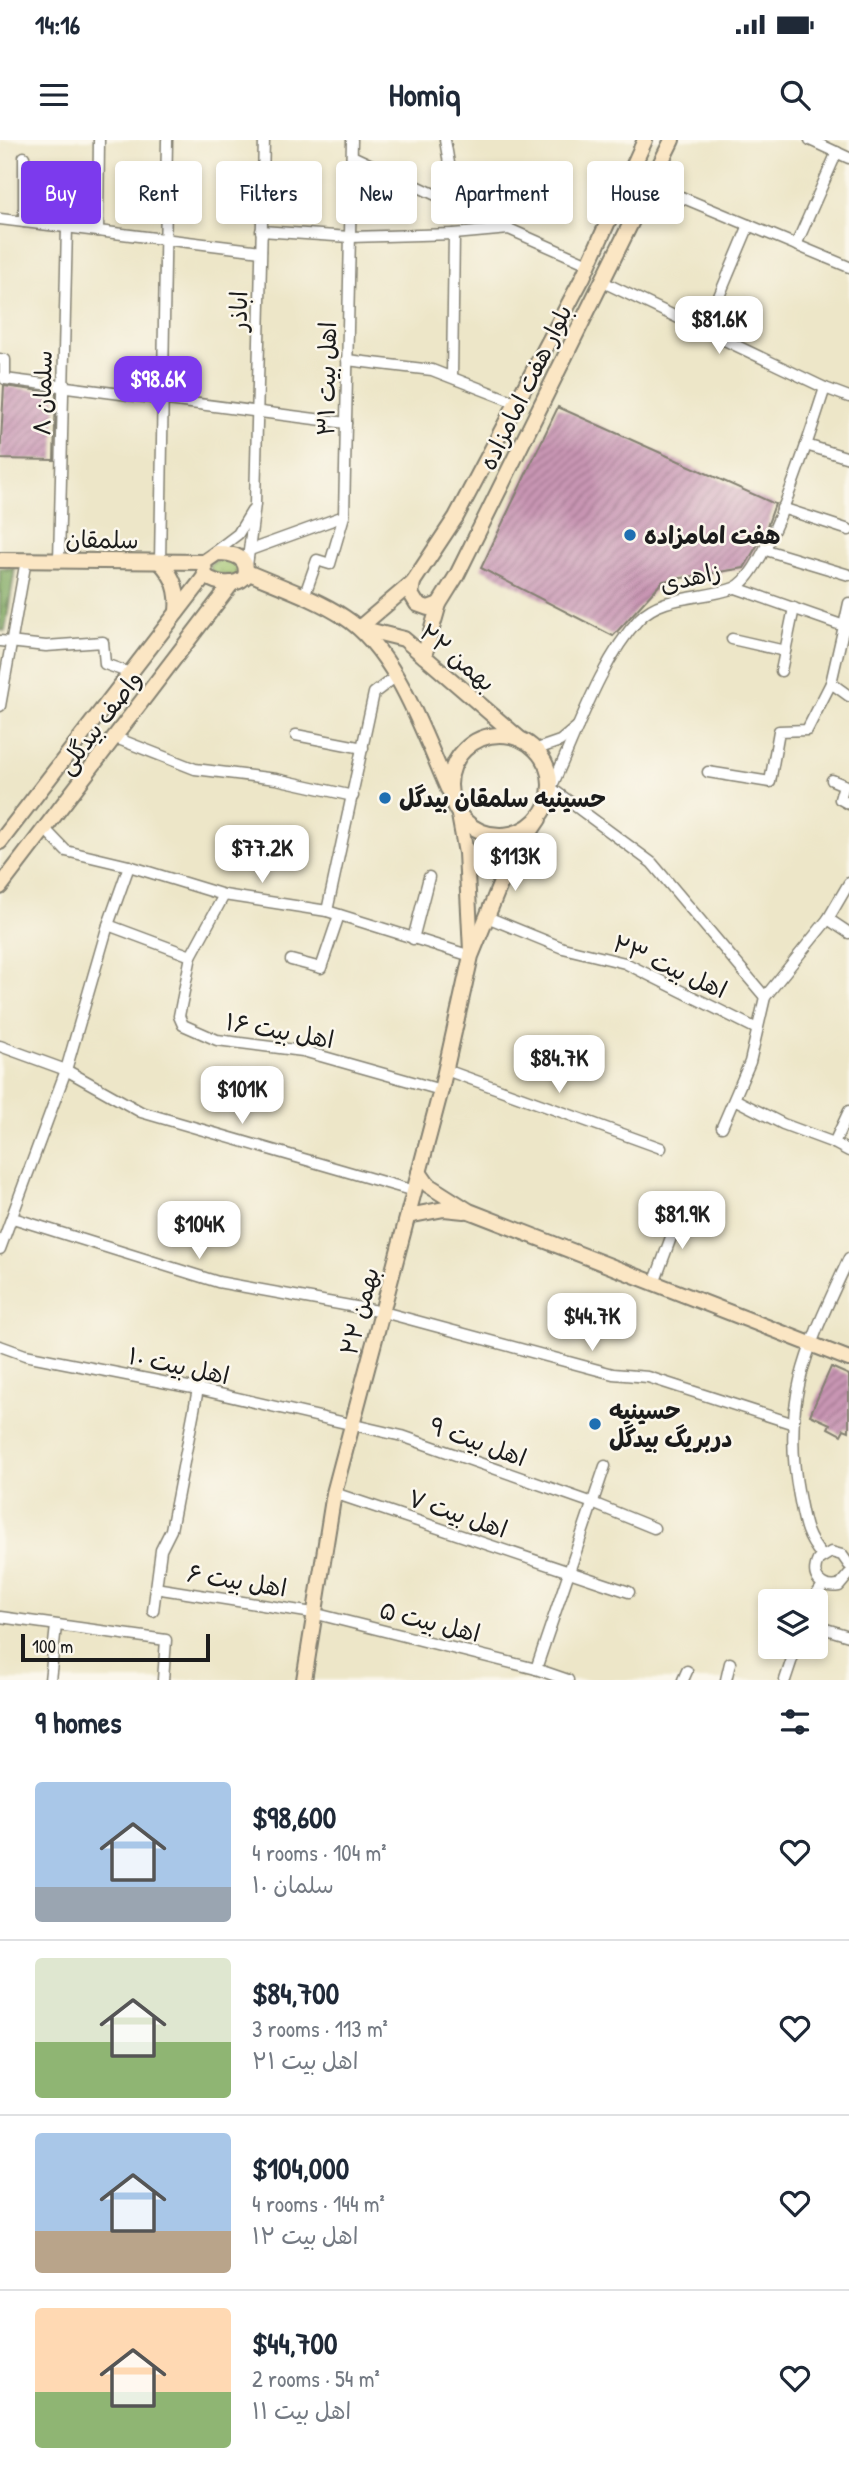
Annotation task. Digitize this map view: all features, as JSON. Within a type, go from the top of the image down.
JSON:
[{"type":"street","points":[[98,231],[99,140]]},
{"type":"street","points":[[167,140],[160,562],[171,574],[176,585],[177,612]]},
{"type":"street","name":"اباذر","points":[[247,569],[255,504],[264,140]]},
{"type":"street","name":"اهل بیت ۳۱","points":[[304,597],[317,560],[330,564],[344,516],[352,140]]},
{"type":"street","points":[[445,140],[449,161]]},
{"type":"street","name":"بلوار هفت امامزاده","points":[[661,161],[672,140]]},
{"type":"street","points":[[810,140],[849,158]]},
{"type":"street","points":[[644,143],[664,155]]},
{"type":"street","name":"بلوار هفت امامزاده","points":[[359,628],[413,582],[456,517],[589,264],[644,143]]},
{"type":"street","points":[[796,245],[837,152]]},
{"type":"street","points":[[352,156],[431,192]]},
{"type":"street","points":[[684,198],[849,267]]},
{"type":"street","points":[[0,219],[21,222]]},
{"type":"street","points":[[41,224],[261,251]]},
{"type":"street","points":[[498,224],[589,264]]},
{"type":"street","name":"بلوار هفت امامزاده","points":[[424,656],[439,604],[457,575],[631,224]]},
{"type":"street","points":[[704,332],[749,225]]},
{"type":"street","name":"سلمان ۸","points":[[59,561],[67,227]]},
{"type":"street","points":[[261,231],[350,237],[454,234],[509,229]]},
{"type":"street","points":[[453,377],[454,234]]},
{"type":"street","points":[[603,282],[704,332],[849,397]]},
{"type":"street","points":[[0,359],[5,360],[5,379],[63,389],[346,423]]},
{"type":"street","points":[[347,360],[432,370],[517,403]]},
{"type":"street","name":"زاهدی","points":[[551,788],[601,678],[640,618],[658,605],[736,588],[766,550],[825,388]]},
{"type":"street","points":[[806,445],[849,458]]},
{"type":"street","points":[[206,565],[238,534],[255,504]]},
{"type":"street","points":[[782,508],[849,530]]},
{"type":"street","points":[[250,550],[344,516]]},
{"type":"street","points":[[766,550],[849,575]]},
{"type":"street","points":[[227,553],[243,560],[247,569],[240,581],[232,583],[213,581],[206,565],[227,553]]},
{"type":"street","name":"سلمقان","points":[[0,560],[206,565]]},
{"type":"street","points":[[0,706],[5,642],[26,560]]},
{"type":"street","name":"واصف بیدگلی","points":[[0,842],[177,612],[206,565]]},
{"type":"street","name":"۲۲ بهمن","points":[[247,569],[344,616],[373,642],[395,677],[450,794]]},
{"type":"street","points":[[413,582],[411,594],[417,604],[428,608],[439,604]]},
{"type":"street","name":"واصف بیدگلی","points":[[0,887],[232,583]]},
{"type":"street","points":[[736,588],[847,629]]},
{"type":"street","points":[[708,772],[770,782],[779,731],[807,730],[831,683],[847,629],[849,603]]},
{"type":"street","points":[[781,671],[794,608]]},
{"type":"street","name":"۲۲ بهمن","points":[[359,628],[404,639],[519,738]]},
{"type":"street","points":[[732,639],[785,651]]},
{"type":"street","points":[[5,642],[46,646],[103,642],[105,664],[130,673]]},
{"type":"street","points":[[327,911],[374,693],[395,677]]},
{"type":"street","points":[[831,683],[849,696]]},
{"type":"street","name":"زاهدی","points":[[537,749],[560,741],[583,721]]},
{"type":"street","points":[[498,734],[519,738],[537,749],[548,767],[551,788],[547,805],[538,819],[520,832],[498,836],[476,830],[459,815],[450,794],[451,773],[460,754],[477,740],[498,734]]},
{"type":"street","points":[[296,735],[363,748]]},
{"type":"street","points":[[116,738],[195,769],[276,779],[353,796]]},
{"type":"street","points":[[832,780],[844,785],[840,799],[849,804]]},
{"type":"street","points":[[551,788],[652,863],[765,997]]},
{"type":"street","name":"۲۲ بهمن","points":[[459,815],[466,853],[471,956]]},
{"type":"street","name":"۲۲ بهمن","points":[[304,1680],[334,1493],[350,1424],[383,1312],[441,1090],[471,956],[508,865],[538,819]]},
{"type":"street","points":[[45,830],[66,851],[129,866],[224,895],[327,911],[471,956]]},
{"type":"street","points":[[0,1249],[66,1070],[108,925],[129,866]]},
{"type":"street","points":[[413,939],[429,877]]},
{"type":"street","points":[[723,1127],[750,1062],[765,997],[828,919],[849,883]]},
{"type":"street","points":[[108,925],[191,956],[224,895]]},
{"type":"street","points":[[291,960],[321,968],[339,915]]},
{"type":"street","name":"اهل بیت ۲۳","points":[[487,917],[563,948],[625,963],[757,1029]]},
{"type":"street","points":[[828,919],[849,933]]},
{"type":"street","name":"اهل بیت ۱۶","points":[[191,956],[179,1016],[183,1025],[192,1030],[217,1040],[303,1051],[441,1090]]},
{"type":"street","points":[[0,1046],[66,1070],[141,1112],[414,1191]]},
{"type":"street","points":[[446,1070],[661,1148]]},
{"type":"street","points":[[736,1100],[783,1124],[849,1151]]},
{"type":"street","points":[[834,1143],[849,1111]]},
{"type":"street","points":[[419,1172],[434,1191],[469,1211],[655,1281],[849,1359]]},
{"type":"street","points":[[408,1216],[444,1209],[469,1211]]},
{"type":"street","points":[[655,1281],[681,1210]]},
{"type":"street","points":[[13,1219],[218,1282],[383,1312],[613,1374],[648,1377],[791,1423]]},
{"type":"street","points":[[822,1556],[807,1538],[796,1477],[791,1423],[810,1343],[849,1258]]},
{"type":"street","name":"اهل بیت ۱۰","points":[[0,1346],[25,1355],[198,1389],[350,1424]]},
{"type":"street","points":[[153,1611],[161,1550],[171,1530],[198,1389]]},
{"type":"street","name":"اهل بیت ۹","points":[[350,1424],[402,1436],[590,1502],[654,1528]]},
{"type":"street","points":[[536,1669],[604,1466]]},
{"type":"street","name":"اهل بیت ۷","points":[[334,1493],[629,1592]]},
{"type":"street","points":[[822,1556],[837,1553],[849,1565]]},
{"type":"street","points":[[822,1556],[814,1571],[823,1585]]},
{"type":"street","points":[[823,1585],[839,1586],[849,1574]]},
{"type":"street","points":[[820,1589],[823,1585]]},
{"type":"street","name":"اهل بیت ۶","points":[[155,1588],[313,1613]]},
{"type":"street","name":"اهل بیت ۵","points":[[313,1613],[536,1669],[568,1680]]},
{"type":"street","points":[[0,1617],[166,1640],[163,1680]]},
{"type":"street","points":[[50,1680],[57,1626]]},
{"type":"street","points":[[828,1630],[849,1636]]},
{"type":"street","points":[[785,1680],[792,1659]]},
{"type":"street","points":[[726,1680],[730,1664]]},
{"type":"green space","points":[[219,559],[240,563],[236,576],[213,574],[209,565]]},
{"type":"green space","points":[[0,568],[15,568],[5,631],[0,630]]},
{"type":"building","points":[[4,386],[56,393],[54,460],[0,459]]},
{"type":"building","name":"هفت امامزاده","points":[[558,407],[775,504],[765,532],[744,568],[663,581],[613,636],[481,568]]},
{"type":"building","points":[[831,1367],[849,1375],[849,1431],[844,1429],[841,1435],[828,1428],[830,1424],[810,1415]]},
{"type":"place","name":"هفت امامزاده","points":[[630,535]]},
{"type":"place","name":"حسینیه سلمقان بیدگل","points":[[385,798]]},
{"type":"place","name":"حسینیه دربریگ بیدگل","points":[[595,1424]]}]
